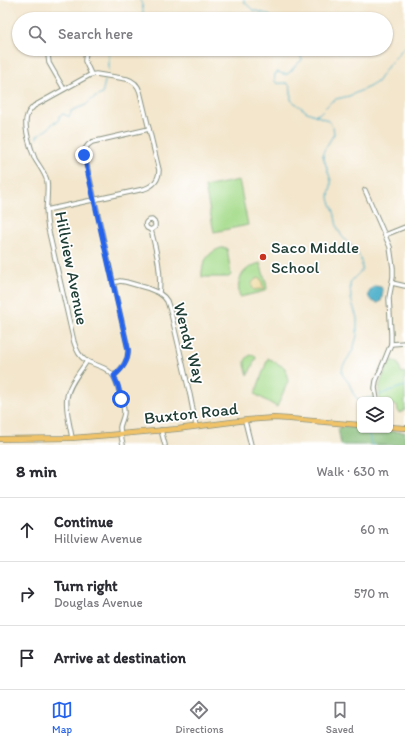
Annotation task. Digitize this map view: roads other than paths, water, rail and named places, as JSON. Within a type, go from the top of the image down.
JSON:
[{"type":"main road","name":"Buxton Road","points":[[0,439],[72,438],[286,418],[357,424]]},
{"type":"main road","points":[[393,427],[405,428]]},
{"type":"street","points":[[48,56],[49,63],[64,89]]},
{"type":"street","points":[[46,210],[144,189],[151,186],[158,176],[159,170],[140,92],[135,83],[128,78],[91,74],[85,61],[85,56]]},
{"type":"street","name":"Hillview Avenue","points":[[91,74],[32,108],[27,114],[26,119],[27,129],[34,154],[47,181],[46,210],[48,228],[74,342],[79,354],[87,361],[104,368],[114,376]]},
{"type":"street","points":[[123,445],[120,434],[120,426],[124,412],[114,376],[126,362],[128,352],[94,200],[85,151],[88,145],[94,141],[149,129]]},
{"type":"street","points":[[366,190],[390,247],[393,273],[389,298],[391,344],[376,381],[375,388],[376,397]]},
{"type":"street","points":[[385,236],[405,227]]},
{"type":"street","points":[[152,230],[159,270],[159,293]]},
{"type":"street","name":"Wendy Way","points":[[113,283],[120,281],[126,282],[159,293],[164,297],[171,313],[196,426]]},
{"type":"street","points":[[392,283],[405,286]]},
{"type":"street","points":[[391,344],[405,343]]},
{"type":"street","points":[[72,438],[67,411],[67,396],[73,383],[87,361]]},
{"type":"street","points":[[245,421],[251,445]]},
{"type":"street","points":[[161,430],[165,445]]},
{"type":"water","points":[[375,286],[381,287],[383,291],[381,301],[378,303],[369,298],[370,291]]},
{"type":"waterway","points":[[140,0],[143,12]]},
{"type":"waterway","points":[[244,0],[244,2],[253,10],[260,12]]},
{"type":"waterway","points":[[315,115],[319,114],[332,101],[349,96],[377,82],[390,63],[405,46]]},
{"type":"waterway","points":[[109,56],[109,70]]},
{"type":"waterway","points":[[301,56],[302,60],[290,72],[287,74],[278,72],[275,74],[275,80],[277,83],[287,83],[289,85],[291,89],[291,100],[307,112],[327,120],[333,126],[334,134],[323,152],[331,181],[329,199],[339,231],[360,256],[362,270],[350,284],[351,299],[357,318],[357,336],[353,350],[343,366],[342,371],[342,374],[349,383],[357,399]]},
{"type":"waterway","points":[[37,139],[37,136],[49,128],[53,123],[57,122],[59,116],[64,114],[70,116],[71,111],[86,105],[92,99],[102,94],[105,81]]},
{"type":"waterway","points":[[379,395],[405,386]]},
{"type":"waterway","points":[[368,433],[371,444],[374,445]]},
{"type":"place","name":"Saco Middle School","points":[[263,257]]}]
